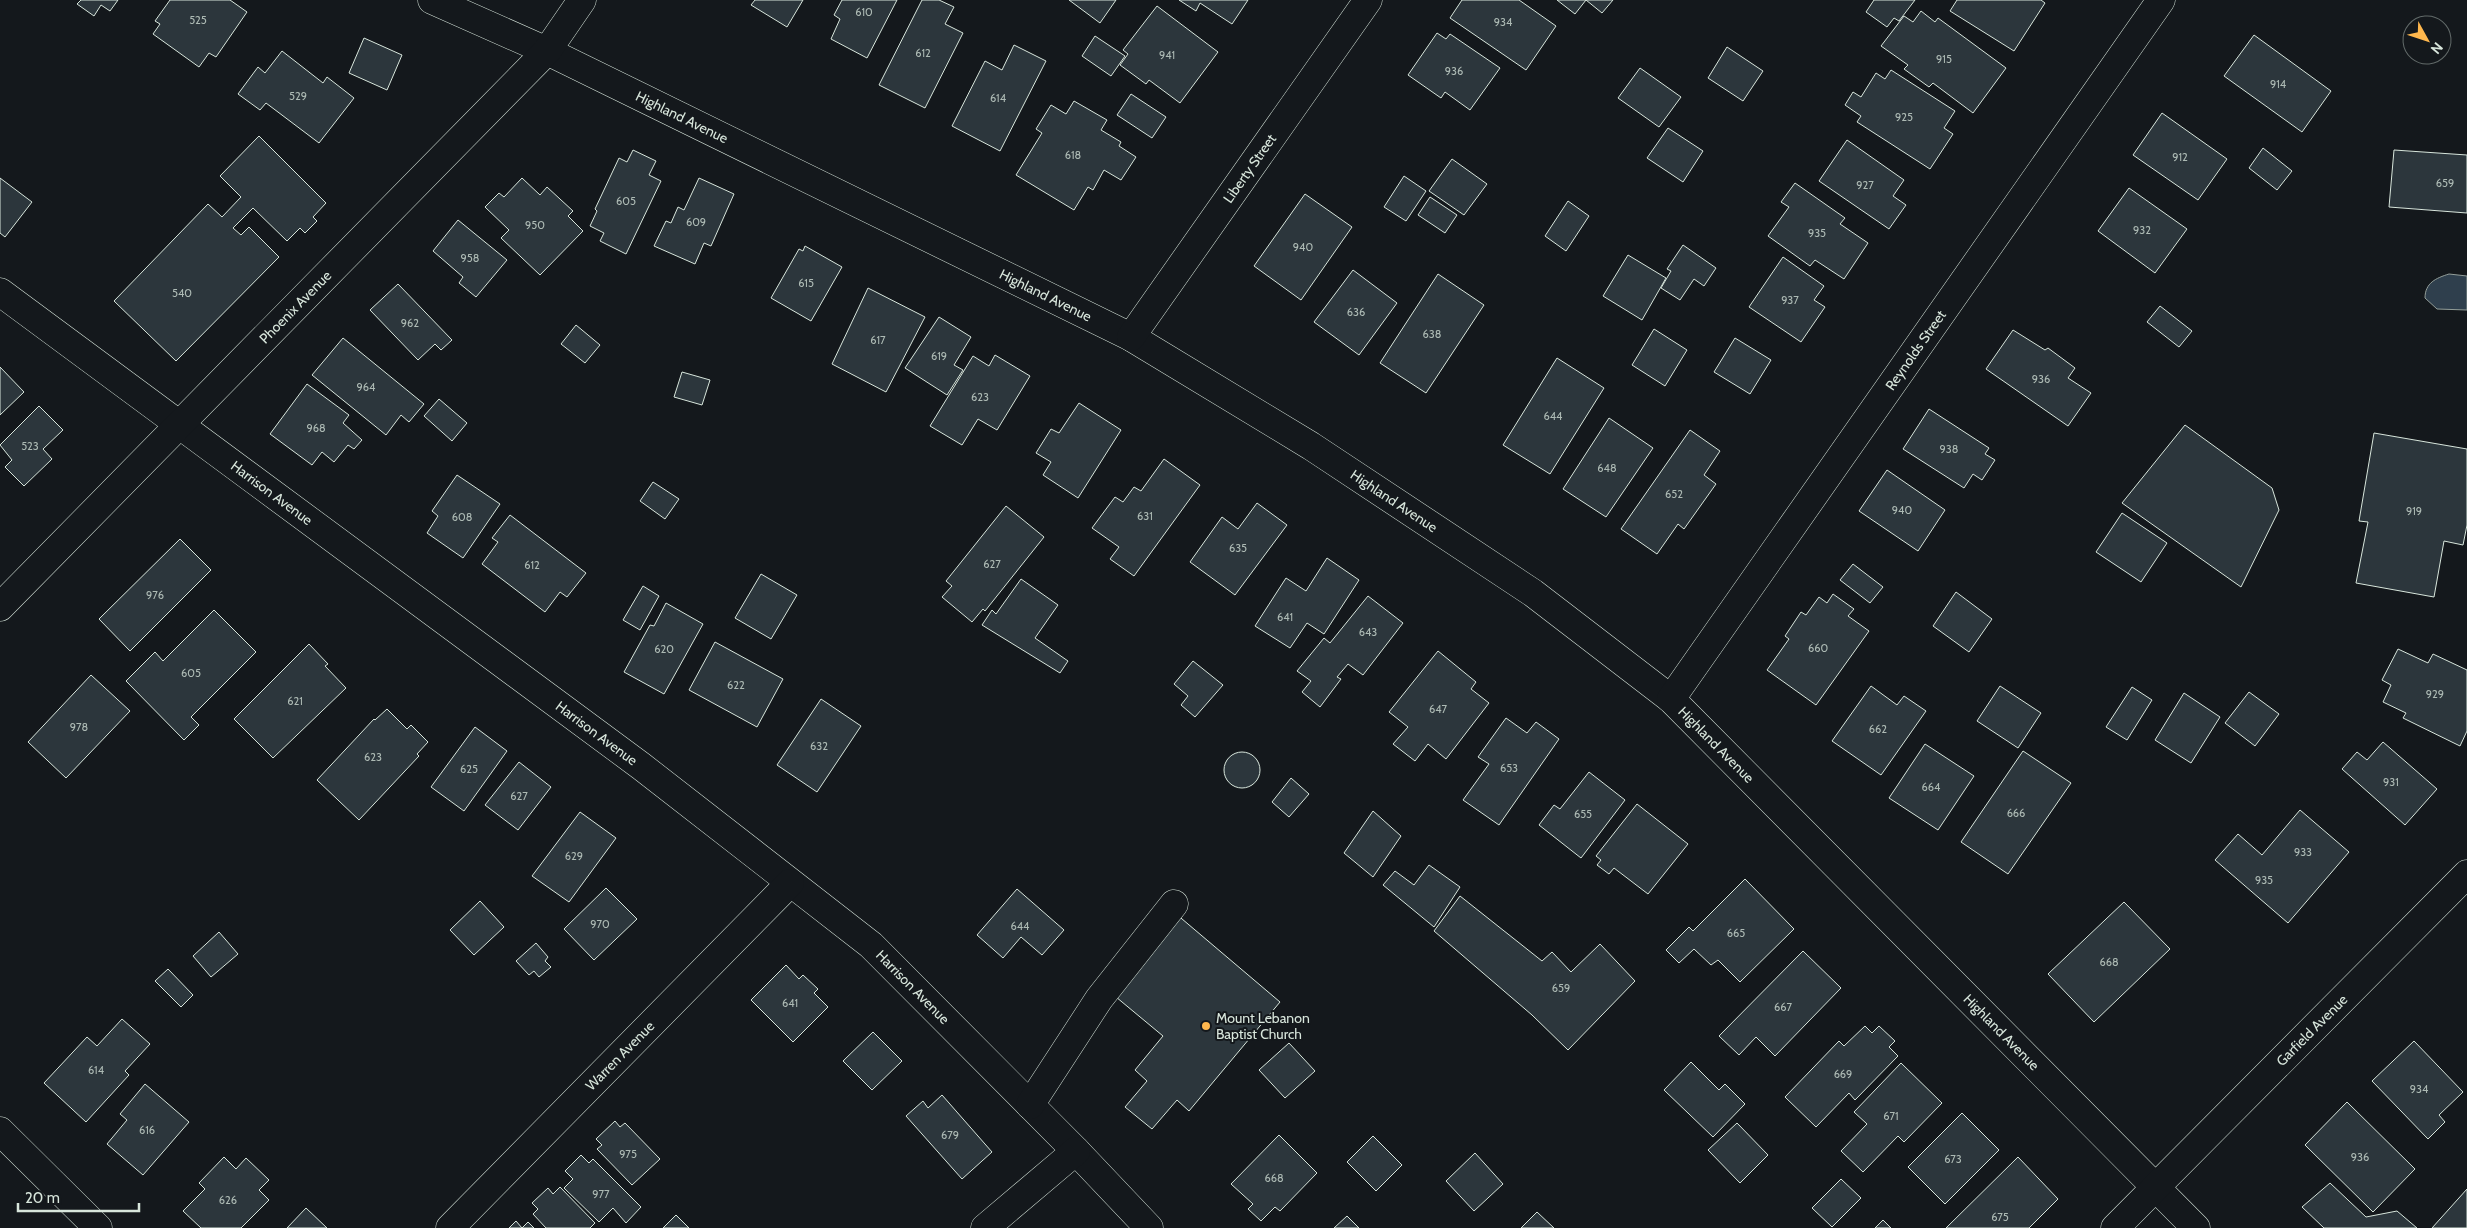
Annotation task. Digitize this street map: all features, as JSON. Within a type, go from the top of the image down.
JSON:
[{"type":"street","name":"Highland Avenue","points":[[432,0],[547,51],[1131,337],[1311,446],[1533,593],[1671,699],[2196,1228]]},
{"type":"street","name":"Phoenix Avenue","points":[[0,607],[547,51],[582,0]]},
{"type":"street","name":"Liberty Street","points":[[1131,337],[1368,0]]},
{"type":"street","name":"Reynolds Street","points":[[1671,699],[2161,0]]},
{"type":"street","name":"Harrison Avenue","points":[[0,292],[641,766],[871,944],[1030,1104],[1149,1228]]},
{"type":"street","name":"Garfield Avenue","points":[[2115,1228],[2467,874]]},
{"type":"street","name":"Warren Avenue","points":[[450,1228],[790,883]]},
{"type":"street","points":[[1030,1104],[1099,999],[1174,904]]},
{"type":"street","points":[[0,1131],[98,1228]]},
{"type":"street","points":[[985,1228],[1076,1151]]},
{"type":"water","points":[[2449,274],[2467,276],[2467,310],[2437,309],[2425,298],[2427,288],[2432,282]]},
{"type":"building","points":[[81,0],[118,0],[110,11],[101,5],[94,16],[77,4]]},
{"type":"building","points":[[170,0],[230,0],[247,12],[216,57],[209,53],[199,67],[153,34],[160,24],[155,21]]},
{"type":"building","points":[[755,0],[803,0],[787,27],[751,5]]},
{"type":"building","points":[[842,0],[897,0],[867,58],[831,39],[840,19],[834,15]]},
{"type":"building","points":[[922,0],[939,0],[954,7],[945,24],[963,33],[925,108],[879,85]]},
{"type":"building","points":[[1069,0],[1116,0],[1100,23]]},
{"type":"building","points":[[1179,0],[1248,0],[1232,24],[1200,3],[1196,11]]},
{"type":"building","points":[[1462,0],[1519,0],[1556,26],[1526,70],[1450,18]]},
{"type":"building","points":[[1557,0],[1586,0],[1575,14]]},
{"type":"building","points":[[1586,0],[1613,0],[1602,13]]},
{"type":"building","points":[[1874,0],[1915,0],[1899,21],[1894,18],[1887,27],[1866,12]]},
{"type":"building","points":[[1957,0],[2041,0],[2045,3],[2014,51],[1950,11]]},
{"type":"building","points":[[1157,6],[1218,52],[1180,103],[1149,80],[1146,84],[1120,65],[1128,54],[1123,50]]},
{"type":"building","points":[[1921,11],[1935,22],[1938,18],[2006,68],[1973,113],[1933,83],[1929,87],[1904,69],[1908,65],[1881,46],[1904,16],[1913,22]]},
{"type":"building","points":[[1437,33],[1446,39],[1450,34],[1500,68],[1470,110],[1445,92],[1441,98],[1408,75]]},
{"type":"building","points":[[2254,35],[2331,91],[2302,132],[2224,76]]},
{"type":"building","points":[[1095,36],[1125,56],[1111,76],[1082,56]]},
{"type":"building","points":[[364,38],[402,55],[387,90],[349,73]]},
{"type":"building","points":[[1014,45],[1046,61],[1000,151],[952,126],[985,61],[1002,70]]},
{"type":"building","points":[[1727,47],[1763,71],[1743,101],[1708,78]]},
{"type":"building","points":[[282,51],[323,83],[327,77],[354,98],[319,143],[266,103],[260,110],[238,94],[258,67],[265,73]]},
{"type":"building","points":[[1640,68],[1681,97],[1659,127],[1618,98]]},
{"type":"building","points":[[1891,70],[1955,111],[1944,128],[1953,134],[1930,169],[1857,122],[1861,116],[1845,105],[1853,92],[1861,97],[1876,73],[1885,79]]},
{"type":"building","points":[[1131,94],[1166,117],[1152,138],[1117,115]]},
{"type":"building","points":[[1074,101],[1107,120],[1101,130],[1121,142],[1119,146],[1136,157],[1121,180],[1104,170],[1093,190],[1088,187],[1074,210],[1016,175],[1042,133],[1036,129],[1051,105],[1066,114]]},
{"type":"building","points":[[2162,113],[2227,159],[2198,200],[2133,155]]},
{"type":"building","points":[[1668,128],[1703,151],[1683,182],[1647,158]]},
{"type":"building","points":[[259,136],[326,203],[313,217],[317,221],[305,233],[300,228],[287,241],[253,208],[233,228],[241,235],[249,227],[279,257],[176,361],[114,301],[208,204],[222,217],[241,197],[220,176]]},
{"type":"building","points":[[1847,140],[1904,180],[1893,196],[1906,205],[1889,229],[1819,181]]},
{"type":"building","points":[[2263,148],[2292,171],[2277,190],[2249,168]]},
{"type":"building","points":[[633,150],[656,161],[649,175],[661,181],[626,254],[600,241],[604,233],[590,226],[597,211],[595,209],[619,158],[627,162]]},
{"type":"building","points":[[2394,150],[2467,155],[2467,213],[2389,207]]},
{"type":"building","points":[[1452,159],[1487,184],[1464,215],[1429,191]]},
{"type":"building","points":[[1404,176],[1426,191],[1406,221],[1384,207]]},
{"type":"building","points":[[0,178],[32,202],[5,237],[0,233]]},
{"type":"building","points":[[522,178],[540,195],[547,187],[573,211],[568,216],[583,231],[540,275],[501,238],[509,230],[485,207],[499,193],[504,197]]},
{"type":"building","points":[[699,178],[734,194],[711,246],[704,243],[695,264],[654,246],[666,221],[671,223],[678,207],[684,210]]},
{"type":"building","points":[[1795,183],[1845,218],[1840,224],[1868,243],[1844,279],[1815,260],[1810,266],[1768,236],[1789,207],[1781,202]]},
{"type":"building","points":[[2129,188],[2187,229],[2155,273],[2098,231]]},
{"type":"building","points":[[1305,194],[1352,227],[1301,300],[1254,266]]},
{"type":"building","points":[[1430,197],[1457,215],[1445,233],[1418,215]]},
{"type":"building","points":[[1568,201],[1589,216],[1566,251],[1545,236]]},
{"type":"building","points":[[458,220],[507,260],[476,297],[459,283],[463,277],[433,251]]},
{"type":"building","points":[[1683,245],[1716,268],[1704,286],[1694,279],[1680,300],[1661,288],[1671,271],[1667,269]]},
{"type":"building","points":[[805,246],[842,267],[811,321],[771,298],[799,249],[803,251]]},
{"type":"building","points":[[1628,255],[1666,278],[1642,320],[1603,296]]},
{"type":"building","points":[[1783,257],[1824,286],[1814,300],[1825,307],[1801,342],[1749,307]]},
{"type":"building","points":[[1353,270],[1397,303],[1359,355],[1314,322]]},
{"type":"building","points":[[1438,274],[1484,305],[1426,393],[1380,363]]},
{"type":"building","points":[[398,284],[452,340],[441,350],[435,344],[418,360],[370,310]]},
{"type":"building","points":[[868,288],[925,317],[886,392],[832,364]]},
{"type":"building","points":[[2160,306],[2192,331],[2179,347],[2147,322]]},
{"type":"building","points":[[939,317],[971,337],[954,365],[963,370],[947,395],[905,368]]},
{"type":"building","points":[[576,325],[600,345],[585,363],[561,344]]},
{"type":"building","points":[[1654,329],[1687,350],[1665,386],[1632,365]]},
{"type":"building","points":[[2013,330],[2045,350],[2048,348],[2075,368],[2068,378],[2091,393],[2068,426],[1986,369]]},
{"type":"building","points":[[343,338],[424,404],[409,422],[401,415],[386,435],[312,375]]},
{"type":"building","points":[[1735,338],[1771,360],[1750,394],[1714,372]]},
{"type":"building","points":[[995,355],[1030,376],[997,430],[978,419],[962,445],[930,426],[973,356],[989,366]]},
{"type":"building","points":[[1557,358],[1604,388],[1550,474],[1503,445]]},
{"type":"building","points":[[0,367],[24,392],[0,415]]},
{"type":"building","points":[[682,372],[710,380],[702,405],[674,397]]},
{"type":"building","points":[[307,384],[349,415],[343,423],[362,440],[354,449],[348,445],[334,462],[322,452],[312,465],[270,434]]},
{"type":"building","points":[[439,399],[467,423],[452,441],[424,416]]},
{"type":"building","points":[[1079,403],[1121,430],[1078,498],[1043,475],[1051,462],[1036,453],[1051,429],[1059,433]]},
{"type":"building","points":[[39,406],[63,430],[43,449],[52,459],[24,486],[5,467],[12,460],[0,445]]},
{"type":"building","points":[[1929,409],[1989,448],[1985,454],[1995,460],[1982,480],[1973,474],[1964,488],[1903,449]]},
{"type":"building","points":[[1609,418],[1653,448],[1606,517],[1563,489]]},
{"type":"building","points":[[2185,425],[2272,488],[2279,510],[2241,587],[2122,503]]},
{"type":"building","points":[[1690,430],[1720,451],[1704,475],[1716,484],[1684,529],[1678,524],[1657,554],[1621,529]]},
{"type":"building","points":[[2374,433],[2467,449],[2467,525],[2463,545],[2444,541],[2434,597],[2356,583],[2368,522],[2359,521]]},
{"type":"building","points":[[1164,459],[1200,485],[1134,576],[1110,559],[1119,547],[1092,528],[1115,497],[1123,502],[1134,487],[1141,491]]},
{"type":"building","points":[[1887,470],[1945,510],[1918,551],[1859,511]]},
{"type":"building","points":[[457,475],[500,504],[463,558],[427,533],[438,516],[432,511]]},
{"type":"building","points":[[653,482],[679,499],[665,519],[640,501]]},
{"type":"building","points":[[1257,503],[1287,525],[1235,595],[1190,562],[1222,517],[1238,529]]},
{"type":"building","points":[[1006,506],[1044,537],[985,611],[983,609],[972,622],[942,597],[952,586],[946,581]]},
{"type":"building","points":[[2122,513],[2167,543],[2141,582],[2096,552]]},
{"type":"building","points":[[510,515],[586,573],[567,597],[560,592],[545,612],[482,564],[498,542],[492,538]]},
{"type":"building","points":[[180,539],[211,570],[130,651],[99,619]]},
{"type":"building","points":[[1327,558],[1359,580],[1324,634],[1307,623],[1290,648],[1255,626],[1286,578],[1306,591]]},
{"type":"building","points":[[1853,564],[1883,587],[1870,603],[1840,580]]},
{"type":"building","points":[[761,574],[797,595],[771,639],[735,618]]},
{"type":"building","points":[[1021,579],[1058,605],[1035,638],[1068,661],[1060,673],[982,625],[992,610],[996,614]]},
{"type":"building","points":[[643,586],[659,596],[640,630],[623,620]]},
{"type":"building","points":[[1956,592],[1992,619],[1969,652],[1933,626]]},
{"type":"building","points":[[1833,594],[1854,609],[1848,616],[1869,631],[1816,705],[1767,670],[1789,639],[1785,636],[1801,612],[1806,615],[1819,597],[1827,603]]},
{"type":"building","points":[[1368,596],[1403,623],[1363,675],[1348,664],[1337,677],[1341,679],[1320,707],[1302,692],[1311,681],[1297,671],[1324,638],[1330,643]]},
{"type":"building","points":[[666,603],[703,624],[664,694],[624,672],[650,625],[654,626]]},
{"type":"building","points":[[214,610],[256,652],[191,717],[199,725],[184,740],[126,681],[155,652],[163,661]]},
{"type":"building","points":[[715,642],[783,679],[757,727],[689,690]]},
{"type":"building","points":[[309,644],[328,664],[325,666],[346,688],[273,758],[234,719]]},
{"type":"building","points":[[2398,649],[2428,663],[2433,654],[2467,670],[2467,731],[2460,746],[2403,718],[2406,713],[2383,702],[2391,685],[2382,680]]},
{"type":"building","points":[[1438,651],[1476,682],[1471,689],[1489,703],[1446,759],[1428,744],[1415,761],[1393,744],[1408,727],[1389,712]]},
{"type":"building","points":[[1193,661],[1223,685],[1195,717],[1181,705],[1188,696],[1174,684]]},
{"type":"building","points":[[91,675],[130,711],[66,778],[28,742]]},
{"type":"building","points":[[1871,686],[1897,705],[1904,696],[1926,711],[1881,775],[1832,741]]},
{"type":"building","points":[[2000,686],[2041,713],[2018,748],[1977,721]]},
{"type":"building","points":[[2132,687],[2152,700],[2127,740],[2106,727]]},
{"type":"building","points":[[2249,692],[2279,714],[2255,746],[2225,723]]},
{"type":"building","points":[[2184,693],[2220,717],[2191,763],[2155,740]]},
{"type":"building","points":[[821,699],[861,726],[817,792],[777,765]]},
{"type":"building","points":[[387,709],[407,729],[411,725],[428,742],[417,754],[419,756],[359,820],[317,780],[374,719]]},
{"type":"building","points":[[1506,718],[1527,733],[1536,722],[1559,739],[1499,825],[1463,800],[1489,764],[1478,757]]},
{"type":"building","points":[[475,727],[507,751],[464,811],[431,787]]},
{"type":"building","points":[[2383,742],[2437,789],[2405,825],[2342,769],[2357,752],[2367,760]]},
{"type":"building","points":[[1925,744],[1974,776],[1938,830],[1889,798]]},
{"type":"building","points":[[2023,751],[2071,783],[2008,874],[1961,842]]},
{"type":"building","points":[[1242,752],[1249,753],[1255,757],[1259,763],[1259,777],[1255,783],[1249,787],[1242,788],[1235,787],[1229,783],[1225,777],[1224,770],[1225,763],[1229,757],[1235,753]]},
{"type":"building","points":[[519,762],[551,787],[518,830],[485,805]]},
{"type":"building","points":[[1589,772],[1625,800],[1581,858],[1539,825],[1554,805],[1560,809]]},
{"type":"building","points":[[1291,778],[1309,794],[1289,817],[1272,802]]},
{"type":"building","points":[[1637,804],[1688,844],[1648,894],[1614,868],[1609,874],[1597,865],[1601,860],[1596,856]]},
{"type":"building","points":[[2300,810],[2349,852],[2288,923],[2215,860],[2238,834],[2262,855]]},
{"type":"building","points":[[1373,811],[1401,836],[1373,877],[1344,853]]},
{"type":"building","points":[[580,812],[616,838],[569,902],[532,876]]},
{"type":"building","points":[[1429,865],[1460,887],[1434,927],[1383,885],[1395,871],[1414,885]]},
{"type":"building","points":[[1745,879],[1794,929],[1740,982],[1718,960],[1711,965],[1694,949],[1679,963],[1666,950],[1689,927],[1693,931]]},
{"type":"building","points":[[606,888],[637,919],[594,960],[564,929]]},
{"type":"building","points":[[1017,889],[1064,930],[1042,955],[1021,937],[1003,958],[977,935]]},
{"type":"building","points":[[1460,896],[1542,961],[1552,952],[1571,972],[1600,944],[1635,981],[1568,1050],[1532,1015],[1434,931]]},
{"type":"building","points":[[480,901],[504,927],[474,955],[450,930]]},
{"type":"building","points":[[2124,902],[2170,949],[2094,1022],[2048,974]]},
{"type":"building","name":"Mount Lebanon Baptist Church","points":[[1175,913],[1280,1002],[1189,1111],[1177,1100],[1152,1129],[1125,1107],[1147,1081],[1135,1070],[1163,1036],[1110,992]]},
{"type":"building","points":[[219,932],[238,954],[211,977],[193,956]]},
{"type":"building","points":[[536,943],[548,957],[545,961],[551,967],[539,977],[534,971],[529,975],[516,961]]},
{"type":"building","points":[[1803,951],[1841,988],[1775,1056],[1756,1037],[1739,1055],[1719,1036]]},
{"type":"building","points":[[786,965],[799,979],[803,975],[818,989],[814,993],[828,1007],[793,1042],[751,1000]]},
{"type":"building","points":[[168,969],[193,995],[181,1007],[155,981]]},
{"type":"building","points":[[122,1019],[150,1044],[125,1071],[129,1075],[86,1122],[44,1083],[87,1037],[97,1046]]},
{"type":"building","points":[[1865,1026],[1872,1033],[1879,1026],[1895,1041],[1889,1047],[1898,1056],[1855,1100],[1849,1093],[1816,1127],[1785,1097],[1839,1041],[1844,1046]]},
{"type":"building","points":[[873,1032],[902,1061],[872,1090],[843,1061]]},
{"type":"building","points":[[2414,1041],[2463,1092],[2439,1115],[2445,1122],[2428,1139],[2372,1081]]},
{"type":"building","points":[[1289,1043],[1315,1071],[1285,1098],[1259,1070]]},
{"type":"building","points":[[1691,1062],[1719,1090],[1725,1084],[1745,1104],[1713,1137],[1664,1090]]},
{"type":"building","points":[[1901,1063],[1942,1103],[1904,1142],[1898,1136],[1863,1172],[1841,1151],[1867,1124],[1854,1112]]},
{"type":"building","points":[[145,1084],[189,1122],[143,1175],[107,1144],[127,1120],[120,1114]]},
{"type":"building","points":[[942,1095],[992,1152],[962,1179],[906,1116],[923,1101],[928,1108]]},
{"type":"building","points":[[2347,1102],[2415,1169],[2373,1212],[2305,1145]]},
{"type":"building","points":[[1962,1113],[1999,1150],[1945,1204],[1908,1167]]},
{"type":"building","points":[[615,1121],[620,1127],[625,1123],[660,1159],[632,1185],[597,1149],[602,1145],[596,1139]]},
{"type":"building","points":[[1737,1123],[1768,1155],[1740,1183],[1708,1150]]},
{"type":"building","points":[[1279,1135],[1317,1173],[1280,1211],[1275,1207],[1261,1221],[1248,1209],[1253,1204],[1231,1184]]},
{"type":"building","points":[[1373,1136],[1402,1165],[1376,1191],[1347,1162]]},
{"type":"building","points":[[1475,1153],[1503,1184],[1474,1211],[1446,1181]]},
{"type":"building","points":[[581,1155],[589,1163],[593,1159],[641,1207],[626,1223],[613,1208],[599,1222],[564,1188],[573,1179],[565,1171]]},
{"type":"building","points":[[224,1157],[236,1169],[246,1158],[269,1180],[259,1190],[269,1200],[241,1228],[201,1228],[183,1211],[205,1189],[199,1183]]},
{"type":"building","points":[[2018,1157],[2058,1199],[2029,1228],[1946,1228]]},
{"type":"building","points":[[1841,1179],[1861,1198],[1832,1227],[1812,1208]]},
{"type":"building","points":[[2330,1183],[2366,1217],[2397,1211],[2417,1228],[2324,1228],[2302,1207]]},
{"type":"building","points":[[560,1187],[595,1223],[590,1228],[546,1228],[533,1214],[538,1209],[532,1203],[548,1188],[553,1194]]},
{"type":"building","points":[[2467,1189],[2467,1228],[2432,1228]]},
{"type":"building","points":[[306,1208],[327,1228],[287,1228]]},
{"type":"building","points":[[1537,1212],[1554,1228],[1521,1228]]},
{"type":"building","points":[[676,1215],[689,1228],[663,1228]]},
{"type":"building","points":[[1347,1216],[1359,1228],[1334,1228]]},
{"type":"building","points":[[1883,1220],[1891,1228],[1875,1228]]},
{"type":"building","points":[[516,1221],[522,1228],[509,1228]]},
{"type":"building","points":[[528,1222],[534,1228],[522,1228]]},
{"type":"place","name":"Mount Lebanon Baptist Church","points":[[1206,1026]]}]
